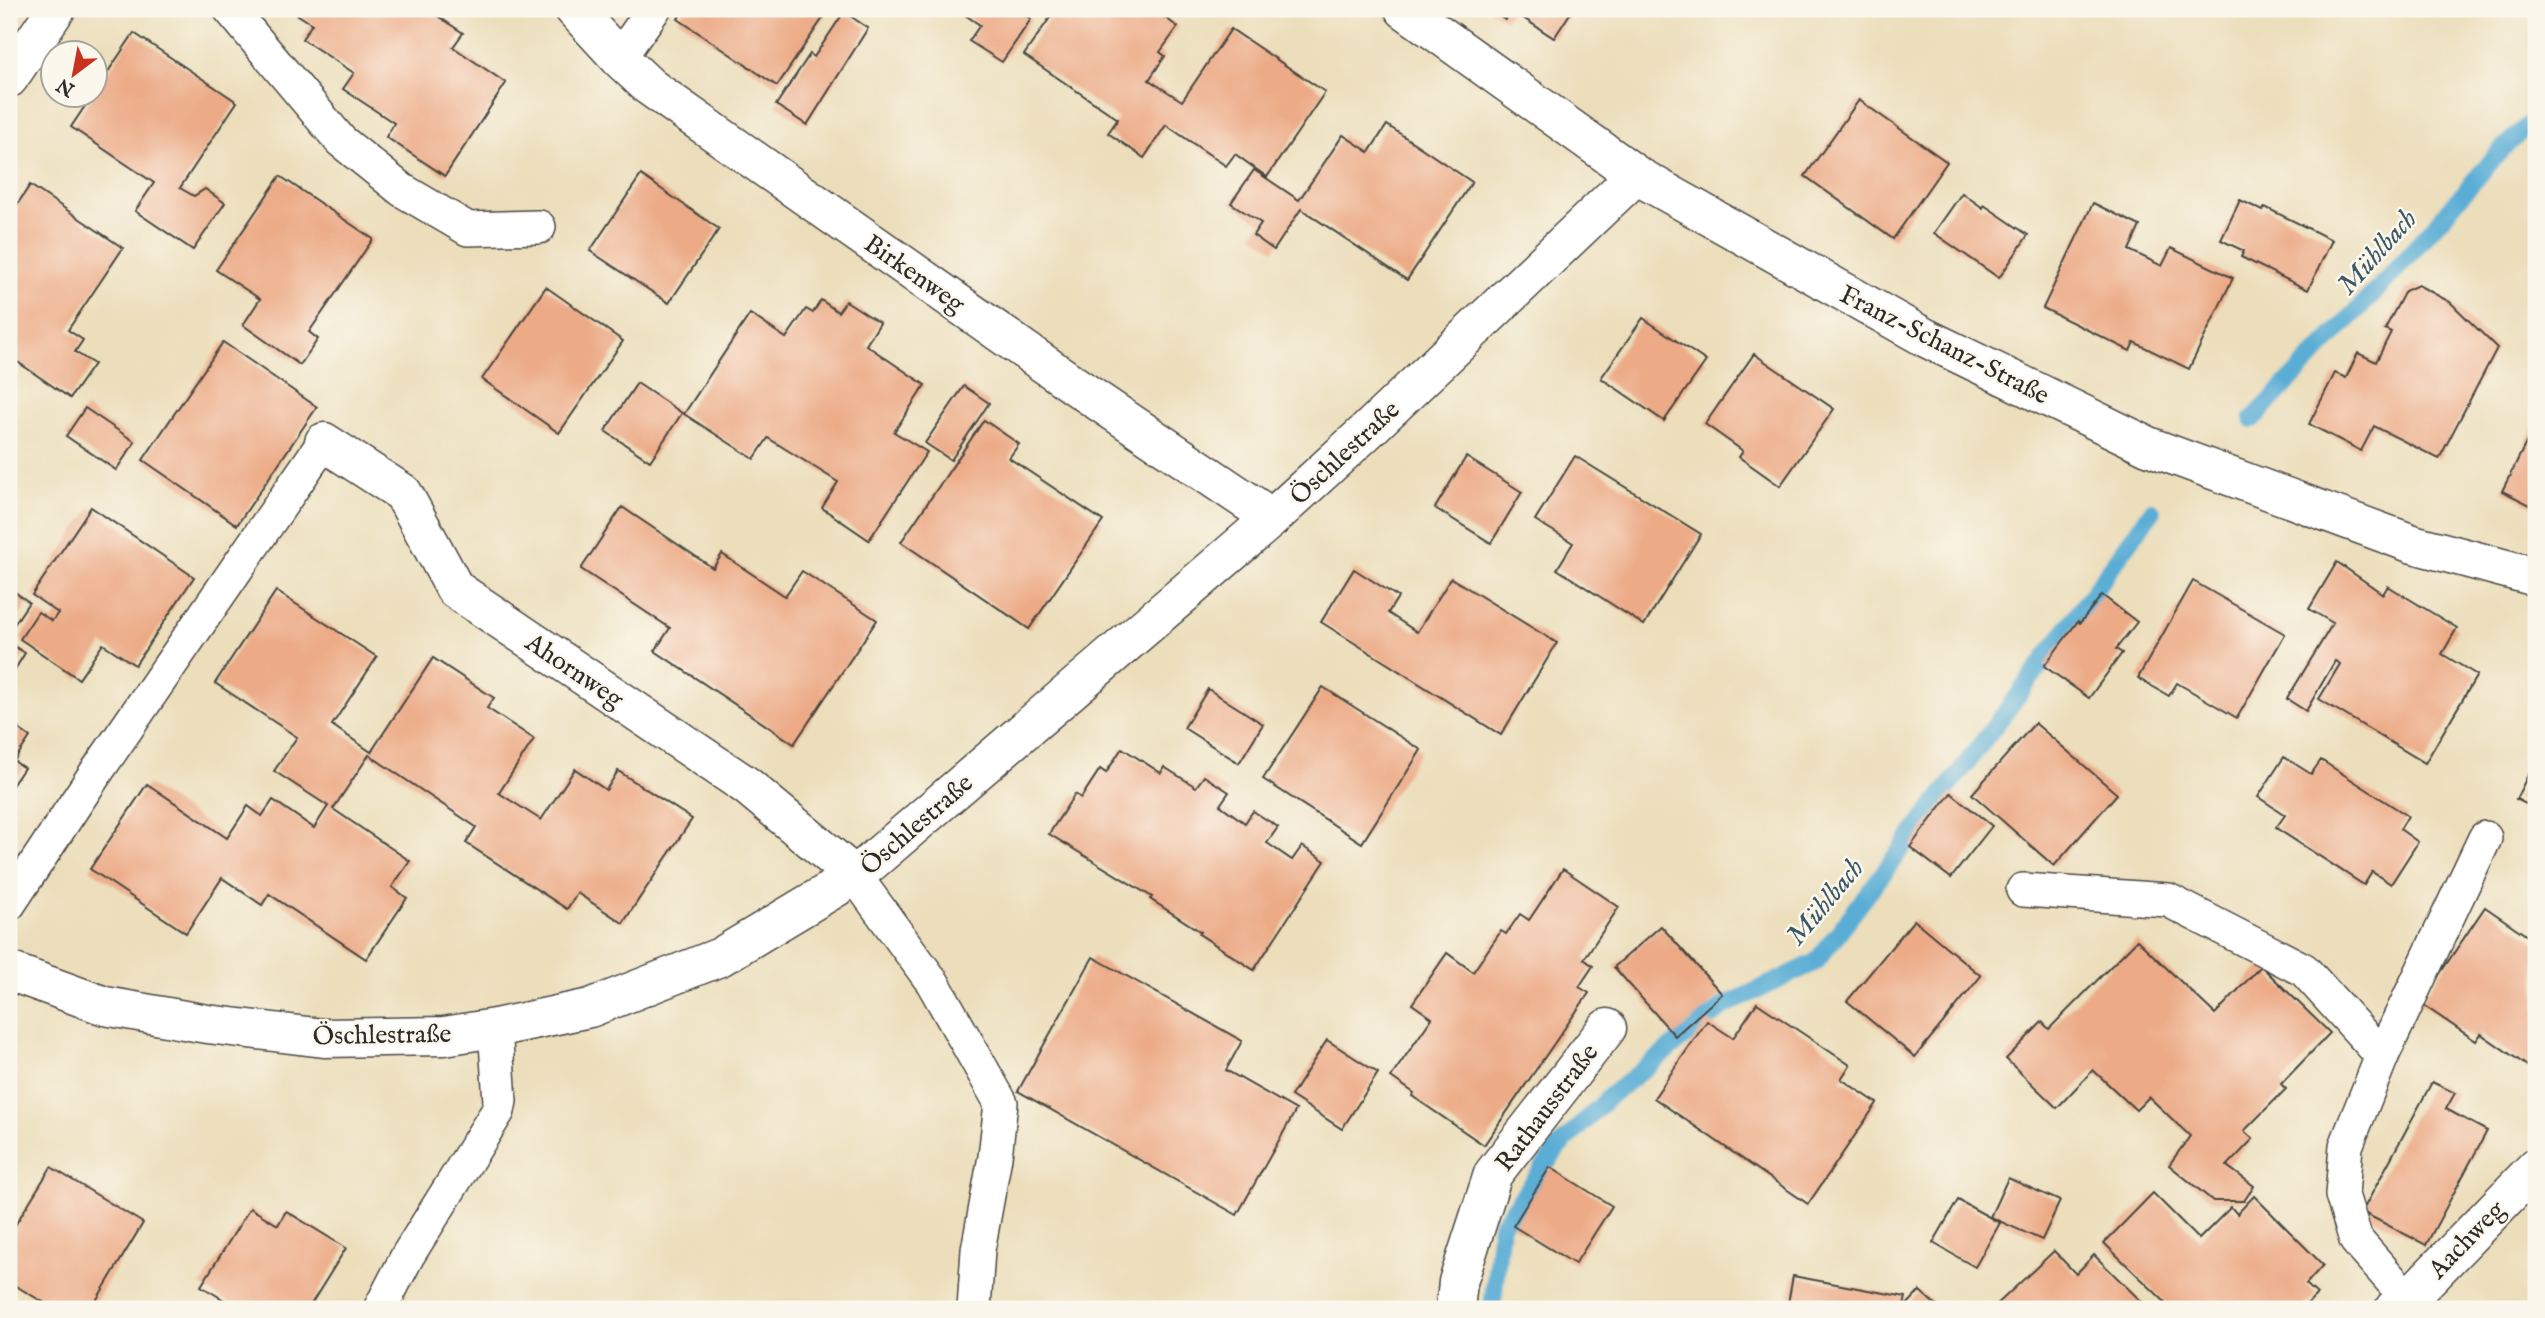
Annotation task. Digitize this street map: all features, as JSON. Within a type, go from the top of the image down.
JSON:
[{"type":"street","points":[[9,78],[56,9]]},
{"type":"street","name":"Birkenweg","points":[[574,9],[650,87],[1077,387],[1272,518]]},
{"type":"street","name":"Franz-Schanz-Straße","points":[[1404,9],[1636,175],[1926,338],[2148,446],[2413,544],[2536,577]]},
{"type":"street","name":"Öschlestraße","points":[[9,971],[105,1006],[207,1024],[324,1038],[444,1036],[590,1008],[720,957],[855,876],[1272,518],[1636,175]]},
{"type":"street","name":"Ahornweg","points":[[324,442],[403,493],[455,589],[747,786],[855,876]]},
{"type":"street","name":"Rathausstraße","points":[[1455,1309],[1458,1282],[1493,1174],[1607,1028]]},
{"type":"street","name":"Aachweg","points":[[2401,1304],[2536,1167]]},
{"type":"lane","points":[[230,9],[341,141],[402,190],[468,229],[538,226]]},
{"type":"lane","points":[[619,58],[654,9]]},
{"type":"lane","points":[[9,904],[93,777],[324,442]]},
{"type":"lane","points":[[2401,1304],[2356,1240],[2342,1195],[2346,1146],[2382,1056],[2485,838]]},
{"type":"lane","points":[[855,876],[933,983],[1001,1103],[995,1157],[978,1250],[974,1309]]},
{"type":"lane","points":[[2024,890],[2168,900],[2304,970],[2382,1056]]},
{"type":"lane","points":[[380,1309],[408,1255],[498,1111],[500,1101],[495,1028]]},
{"type":"building","points":[[289,9],[427,9],[463,33],[453,47],[506,83],[445,176],[386,137],[394,123],[343,89],[354,73],[302,39],[312,24]]},
{"type":"building","points":[[684,9],[829,9],[777,86],[678,19]]},
{"type":"building","points":[[956,9],[1016,9],[1031,19],[1002,62],[969,41],[980,25]]},
{"type":"building","points":[[1056,9],[1153,9],[1178,27],[1160,52],[1165,56],[1149,80],[1182,101],[1231,29],[1325,92],[1267,177],[1235,154],[1226,166],[1166,125],[1144,158],[1108,133],[1118,119],[1024,55]]},
{"type":"building","points":[[1489,9],[1573,9],[1554,38],[1511,10],[1505,20]]},
{"type":"building","points":[[844,12],[868,28],[807,125],[776,105],[810,54],[814,57]]},
{"type":"building","points":[[134,33],[237,102],[180,188],[194,196],[205,189],[225,203],[193,250],[135,211],[154,183],[71,127],[84,108],[108,108],[108,72]]},
{"type":"building","points":[[1859,100],[1947,162],[1893,239],[1805,176]]},
{"type":"building","points":[[1387,125],[1472,182],[1407,280],[1301,209],[1274,250],[1253,235],[1261,223],[1231,203],[1254,170],[1299,200],[1343,135],[1369,152]]},
{"type":"building","points":[[641,175],[719,229],[669,303],[590,251]]},
{"type":"building","points":[[280,176],[373,239],[309,332],[318,339],[300,365],[243,325],[260,299],[216,270]]},
{"type":"building","points":[[30,185],[123,248],[68,330],[83,340],[75,352],[94,364],[70,398],[9,356],[9,324],[12,318],[9,316],[9,217]]},
{"type":"building","points":[[1962,193],[2028,235],[1999,278],[1934,233]]},
{"type":"building","points":[[2240,200],[2263,211],[2265,207],[2332,240],[2308,290],[2241,257],[2244,251],[2221,240]]},
{"type":"building","points":[[2093,203],[2140,226],[2129,250],[2162,266],[2171,248],[2233,278],[2189,369],[2134,342],[2130,351],[2043,308]]},
{"type":"building","points":[[2418,285],[2450,302],[2497,348],[2439,459],[2374,426],[2361,451],[2309,424],[2335,373],[2346,378],[2358,353],[2376,362],[2391,332],[2385,329],[2405,291]]},
{"type":"building","points":[[546,287],[623,341],[559,433],[482,379]]},
{"type":"building","points":[[821,300],[838,312],[846,301],[880,323],[866,345],[925,385],[894,432],[927,452],[869,540],[822,508],[838,482],[768,438],[754,459],[684,414],[750,314],[786,338],[806,309],[813,313]]},
{"type":"building","points":[[1643,318],[1706,361],[1664,421],[1601,378]]},
{"type":"building","points":[[223,342],[317,407],[237,525],[143,460]]},
{"type":"building","points":[[1754,354],[1834,409],[1780,486],[1739,457],[1743,451],[1705,424]]},
{"type":"building","points":[[637,383],[682,413],[650,461],[605,431]]},
{"type":"building","points":[[964,386],[989,403],[951,460],[925,443]]},
{"type":"building","points":[[85,408],[135,442],[116,470],[66,436]]},
{"type":"building","points":[[984,420],[1019,444],[1009,458],[1103,521],[1029,629],[901,542]]},
{"type":"building","points":[[2536,423],[2536,508],[2502,491]]},
{"type":"building","points":[[1575,456],[1701,534],[1644,625],[1557,569],[1573,543],[1535,520]]},
{"type":"building","points":[[1466,457],[1522,492],[1491,543],[1435,508]]},
{"type":"building","points":[[91,507],[194,577],[135,665],[103,644],[79,679],[20,639],[38,612],[52,621],[58,613],[32,595]]},
{"type":"building","points":[[622,507],[713,568],[722,554],[785,596],[802,571],[877,620],[794,744],[655,651],[670,628],[581,569]]},
{"type":"building","points":[[2337,562],[2383,594],[2388,586],[2457,628],[2442,654],[2477,675],[2425,763],[2319,699],[2340,664],[2335,661],[2306,711],[2287,699],[2333,623],[2309,609]]},
{"type":"building","points":[[1354,569],[1398,597],[1388,613],[1417,632],[1451,578],[1557,643],[1501,735],[1321,622]]},
{"type":"building","points":[[2193,581],[2285,634],[2237,718],[2177,683],[2169,696],[2138,678]]},
{"type":"building","points":[[9,588],[29,602],[13,626],[9,623]]},
{"type":"building","points":[[276,591],[377,657],[332,725],[371,752],[433,658],[494,698],[487,708],[534,739],[499,793],[541,820],[575,769],[606,790],[618,771],[692,819],[623,923],[577,893],[567,909],[466,843],[476,827],[369,755],[333,809],[410,861],[392,887],[407,898],[366,959],[269,894],[262,905],[222,878],[186,933],[90,869],[147,784],[227,838],[248,806],[262,816],[273,800],[314,828],[328,806],[274,771],[297,737],[215,683]]},
{"type":"building","points":[[2102,595],[2137,622],[2116,649],[2122,653],[2089,698],[2044,666],[2078,621],[2080,623]]},
{"type":"building","points":[[9,643],[25,653],[12,674],[9,672]]},
{"type":"building","points":[[1323,687],[1421,750],[1362,843],[1263,779]]},
{"type":"building","points":[[1208,689],[1263,724],[1239,763],[1184,728]]},
{"type":"building","points":[[9,722],[30,737],[14,761],[24,768],[9,790]]},
{"type":"building","points":[[2035,723],[2117,794],[2054,866],[1972,794]]},
{"type":"building","points":[[1122,748],[1161,773],[1164,767],[1196,787],[1204,776],[1229,792],[1220,805],[1245,823],[1253,811],[1278,827],[1267,843],[1292,860],[1302,846],[1325,861],[1254,970],[1150,899],[1152,897],[1049,834],[1075,794],[1081,798],[1100,769],[1106,773]]},
{"type":"building","points":[[2284,757],[2311,774],[2321,760],[2408,816],[2400,829],[2418,842],[2391,884],[2372,872],[2364,885],[2276,828],[2285,815],[2258,797]]},
{"type":"building","points":[[2536,759],[2536,809],[2516,799]]},
{"type":"building","points":[[1951,793],[1992,826],[1951,878],[1910,847]]},
{"type":"building","points":[[1563,869],[1619,907],[1584,959],[1593,966],[1579,987],[1589,993],[1484,1145],[1412,1096],[1414,1093],[1391,1077],[1432,1018],[1412,1004],[1447,953],[1473,972],[1501,931],[1506,934],[1520,914],[1529,920]]},
{"type":"building","points":[[2485,907],[2536,942],[2536,1072],[2481,1034],[2476,1041],[2420,1003]]},
{"type":"building","points":[[1914,920],[1981,976],[1915,1057],[1847,1001]]},
{"type":"building","points":[[1661,926],[1722,994],[1675,1036],[1614,967]]},
{"type":"building","points":[[2137,940],[2215,1014],[2261,966],[2330,1033],[2281,1084],[2286,1089],[2244,1131],[2253,1139],[2227,1166],[2254,1186],[2244,1201],[2213,1201],[2169,1165],[2190,1136],[2149,1097],[2136,1110],[2093,1070],[2057,1108],[2006,1059],[2042,1022],[2049,1029]]},
{"type":"building","points":[[1093,957],[1242,1041],[1226,1070],[1296,1110],[1237,1215],[1018,1091]]},
{"type":"building","points":[[1757,1003],[1850,1065],[1841,1079],[1877,1103],[1808,1204],[1654,1098],[1707,1021],[1733,1038]]},
{"type":"building","points":[[1327,1040],[1378,1073],[1342,1129],[1291,1096]]},
{"type":"building","points":[[2432,1082],[2455,1093],[2446,1109],[2487,1131],[2426,1245],[2362,1212]]},
{"type":"building","points":[[51,1167],[143,1223],[91,1309],[55,1309],[9,1282],[9,1235]]},
{"type":"building","points":[[1550,1167],[1612,1206],[1575,1264],[1513,1226]]},
{"type":"building","points":[[2008,1178],[2060,1201],[2042,1240],[1990,1217]]},
{"type":"building","points":[[2153,1193],[2199,1239],[2231,1207],[2237,1214],[2254,1196],[2323,1265],[2306,1284],[2317,1294],[2302,1309],[2158,1309],[2165,1302],[2104,1243]]},
{"type":"building","points":[[1958,1200],[2000,1223],[1975,1267],[1933,1243]]},
{"type":"building","points":[[250,1208],[278,1225],[286,1211],[346,1248],[308,1309],[239,1309],[201,1286]]},
{"type":"building","points":[[2054,1251],[2076,1274],[2094,1255],[2149,1309],[1992,1309]]},
{"type":"building","points":[[1793,1276],[1906,1297],[1903,1309],[1787,1309]]},
{"type":"building","points":[[1920,1291],[1940,1309],[1903,1309]]},
{"type":"waterway","name":"Mühlbach","points":[[2253,419],[2393,273],[2502,149],[2536,118]]},
{"type":"waterway","name":"Mühlbach","points":[[1492,1309],[1501,1226],[1558,1148],[1611,1095],[1724,1006],[1816,962],[2031,678],[2152,511]]}]
